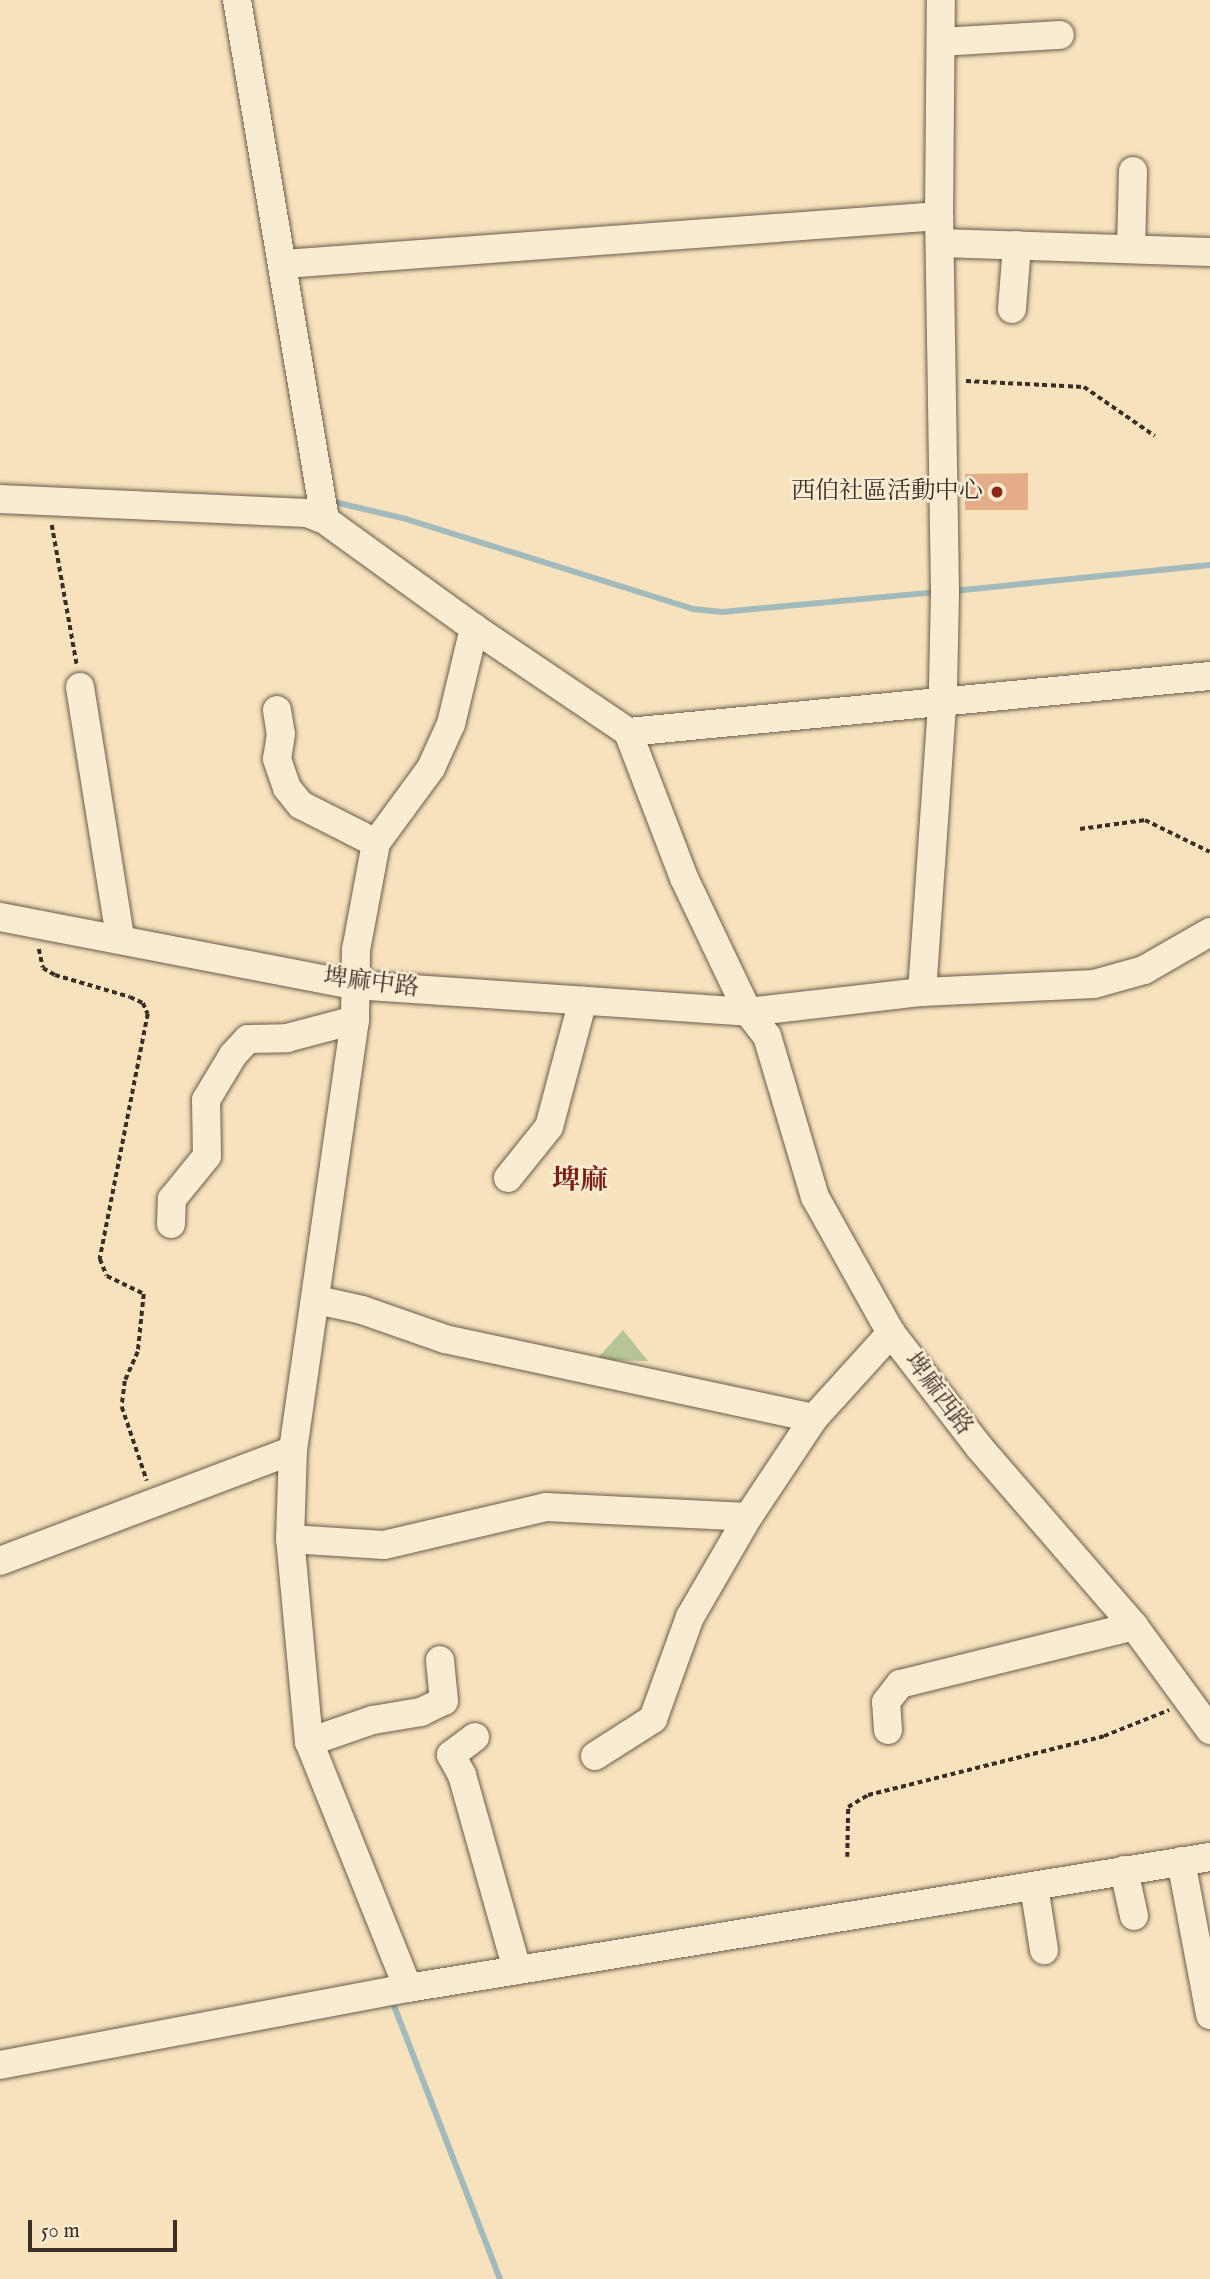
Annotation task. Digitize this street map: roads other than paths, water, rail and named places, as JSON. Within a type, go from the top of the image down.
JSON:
[{"type":"street","points":[[237,0],[284,264],[325,520]]},
{"type":"street","points":[[922,992],[945,592],[940,229],[942,0]]},
{"type":"street","points":[[941,42],[1060,35]]},
{"type":"street","points":[[1131,249],[1133,171]]},
{"type":"street","points":[[284,264],[940,229],[1017,245],[1210,252]]},
{"type":"street","points":[[1012,309],[1017,245]]},
{"type":"street","points":[[0,499],[307,513],[325,520],[474,628],[628,732],[1210,676]]},
{"type":"street","points":[[396,1991],[309,1742],[290,1539],[293,1450],[317,1300],[355,1020],[356,950],[376,843],[431,768],[452,724],[474,628]]},
{"type":"street","points":[[80,687],[120,938]]},
{"type":"street","points":[[277,710],[281,734],[277,759],[287,788],[301,805],[376,843]]},
{"type":"street","name":"埤麻西路","points":[[628,732],[684,878],[748,1012],[767,1036],[815,1197],[891,1333],[979,1447],[1134,1626],[1210,1730]]},
{"type":"street","name":"埤麻中路","points":[[0,917],[354,985],[748,1012],[922,992],[1094,984],[1144,970],[1210,932]]},
{"type":"street","points":[[508,1178],[549,1127],[583,1000]]},
{"type":"street","points":[[171,1224],[172,1199],[207,1156],[206,1100],[233,1055],[248,1039],[288,1038],[355,1020]]},
{"type":"street","points":[[317,1300],[362,1310],[445,1339],[814,1418]]},
{"type":"street","points":[[595,1756],[653,1719],[690,1617],[748,1517],[814,1418],[891,1333]]},
{"type":"street","points":[[0,1560],[154,1499],[293,1450]]},
{"type":"street","points":[[290,1539],[384,1545],[546,1507],[748,1517]]},
{"type":"street","points":[[888,1730],[886,1702],[900,1684],[1134,1626]]},
{"type":"street","points":[[309,1742],[373,1720],[421,1712],[444,1701],[440,1660]]},
{"type":"street","points":[[475,1737],[451,1755],[462,1775],[517,1970]]},
{"type":"street","points":[[0,2066],[517,1970],[1210,1857]]},
{"type":"street","points":[[1181,1861],[1210,2015]]},
{"type":"street","points":[[1124,1870],[1134,1916]]},
{"type":"street","points":[[1034,1886],[1044,1951]]},
{"type":"waterway","points":[[330,501],[406,519],[693,609],[722,612],[939,592]]},
{"type":"waterway","points":[[953,591],[1210,565]]},
{"type":"waterway","points":[[391,1998],[500,2279]]},
{"type":"place","name":"西伯社區活動中心","points":[[997,492]]},
{"type":"district","name":"埤麻","points":[[580,1182]]}]
